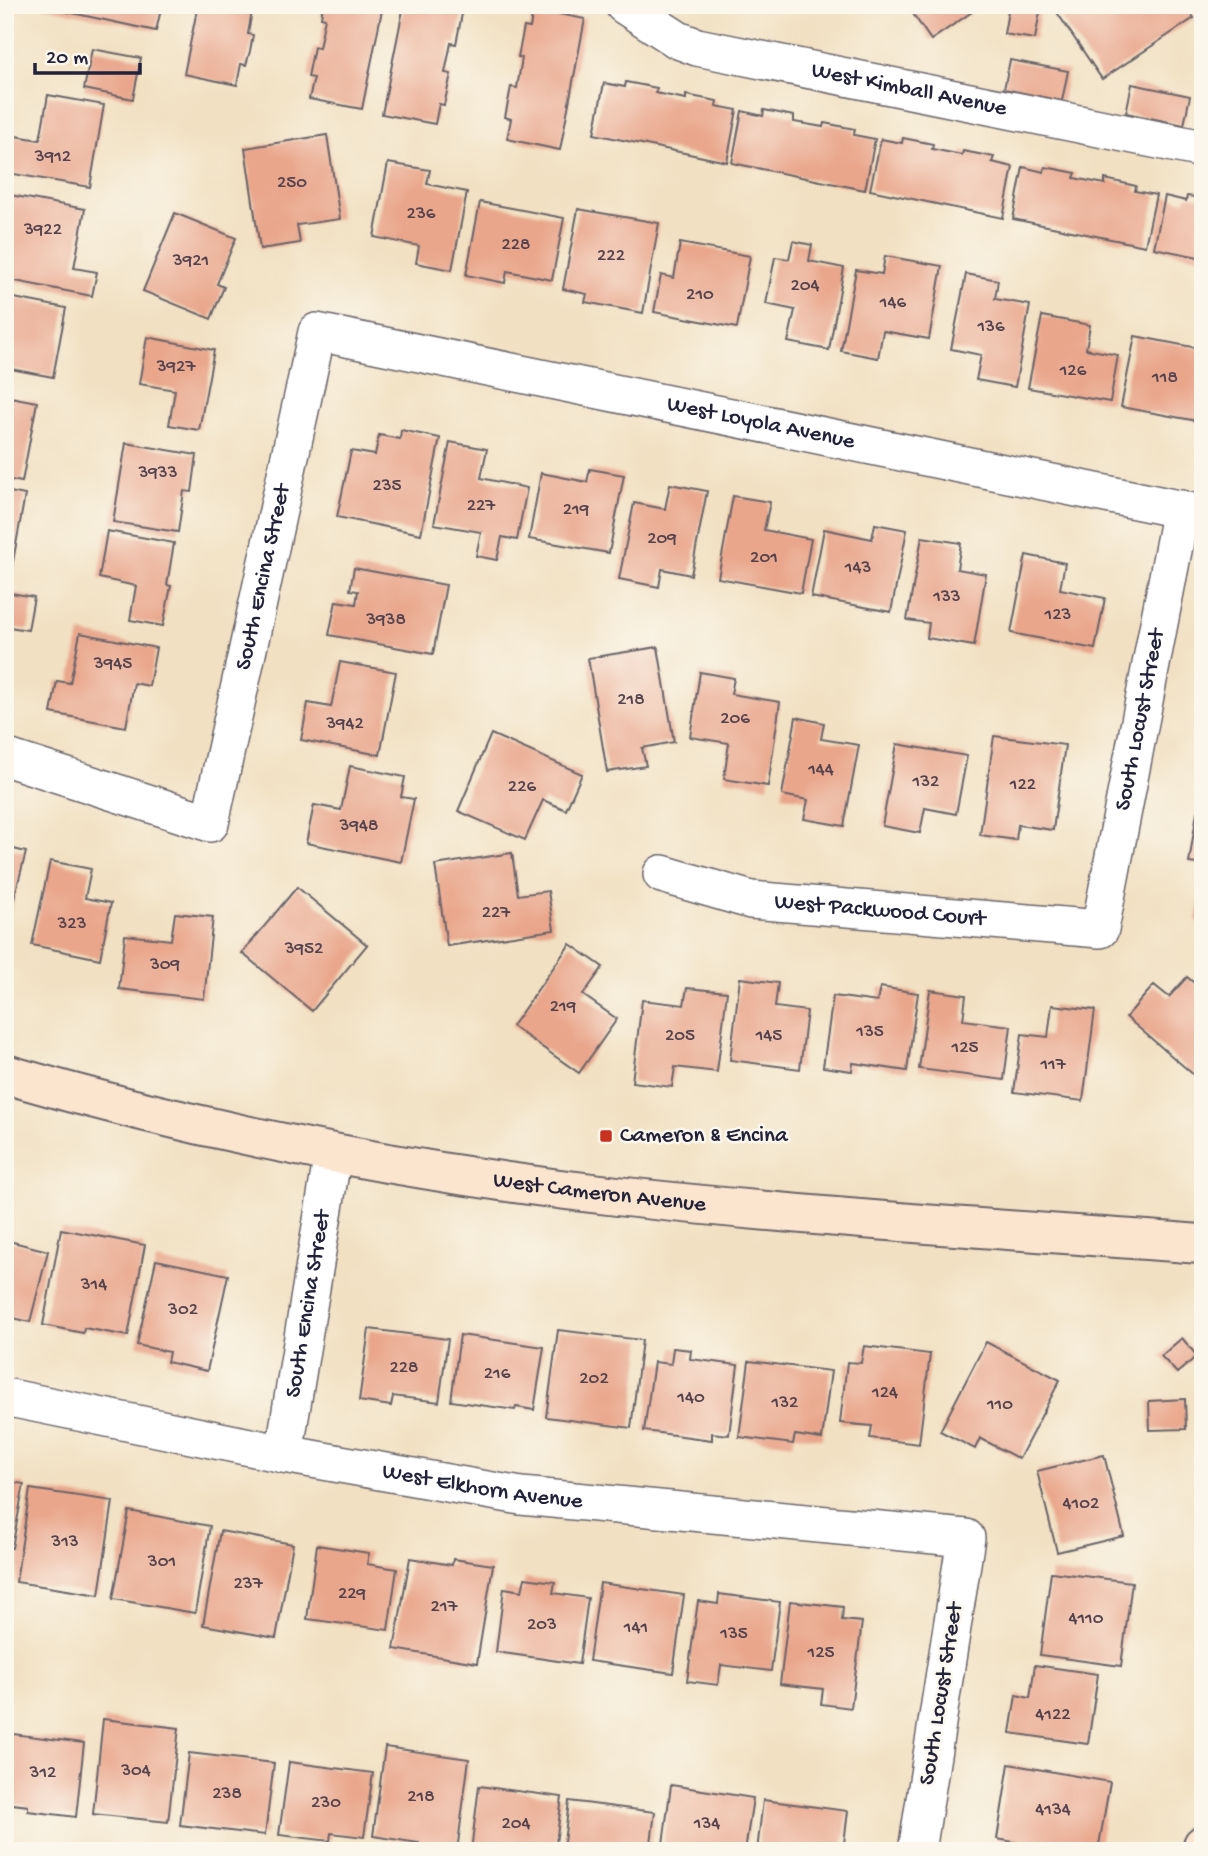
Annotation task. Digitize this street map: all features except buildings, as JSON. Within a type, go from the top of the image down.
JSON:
[{"type":"street","name":"West Kimball Avenue","points":[[624,5],[678,40],[697,47],[1203,149]]},
{"type":"street","name":"West Loyola Avenue","points":[[317,332],[1192,511]]},
{"type":"street","name":"South Encina Street","points":[[5,757],[210,823],[317,332]]},
{"type":"street","name":"South Locust Street","points":[[1100,929],[1192,511]]},
{"type":"street","name":"West Packwood Court","points":[[662,874],[751,900],[1100,929]]},
{"type":"street","name":"West Cameron Avenue","points":[[5,1074],[175,1118],[333,1153],[439,1171],[637,1198],[854,1218],[1203,1244]]},
{"type":"street","name":"South Encina Street","points":[[284,1454],[333,1153]]},
{"type":"street","name":"West Elkhorn Avenue","points":[[5,1397],[284,1454],[521,1496],[967,1538]]},
{"type":"street","name":"South Locust Street","points":[[917,1851],[967,1538]]},
{"type":"street","points":[[1202,1851],[1203,1845]]},
{"type":"place","name":"Cameron & Encina","points":[[606,1136]]}]
